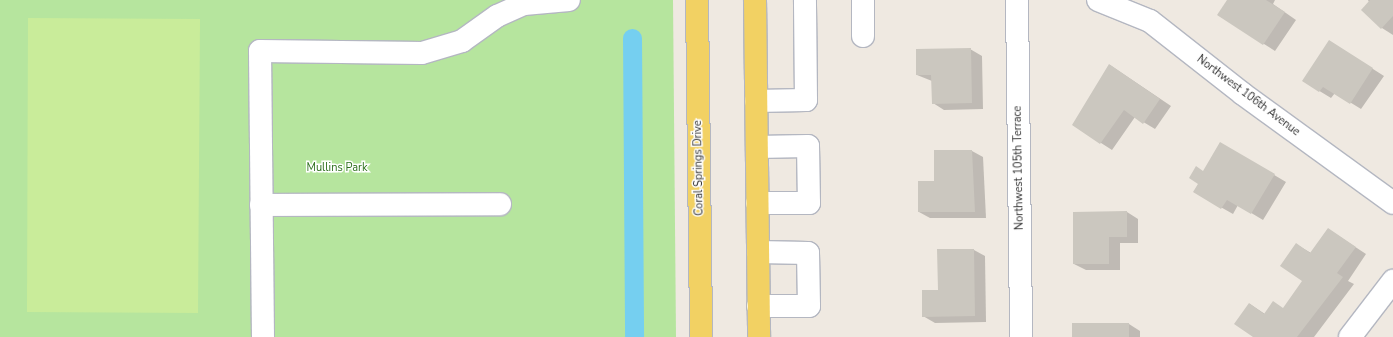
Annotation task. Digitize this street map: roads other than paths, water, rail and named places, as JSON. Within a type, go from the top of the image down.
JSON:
[{"type":"main road","name":"Coral Springs Drive","points":[[697,0],[701,337]]},
{"type":"main road","points":[[755,0],[759,337]]},
{"type":"street","points":[[263,337],[260,51],[422,53],[462,41],[497,16],[524,4],[569,0]]},
{"type":"street","points":[[756,101],[806,100],[805,0]]},
{"type":"street","points":[[863,0],[864,36]]},
{"type":"street","name":"Northwest 105th Terrace","points":[[1017,0],[1021,337]]},
{"type":"street","name":"Northwest 106th Avenue","points":[[1098,0],[1150,21],[1243,94],[1393,203]]},
{"type":"street","points":[[757,147],[808,146],[809,203],[757,203]]},
{"type":"street","points":[[261,205],[500,204]]},
{"type":"street","points":[[758,252],[808,253],[809,306],[758,306]]},
{"type":"street","points":[[1350,337],[1393,280]]},
{"type":"waterway","points":[[632,38],[634,337]]},
{"type":"park label","name":"Mullins Park","points":[[337,168]]}]
